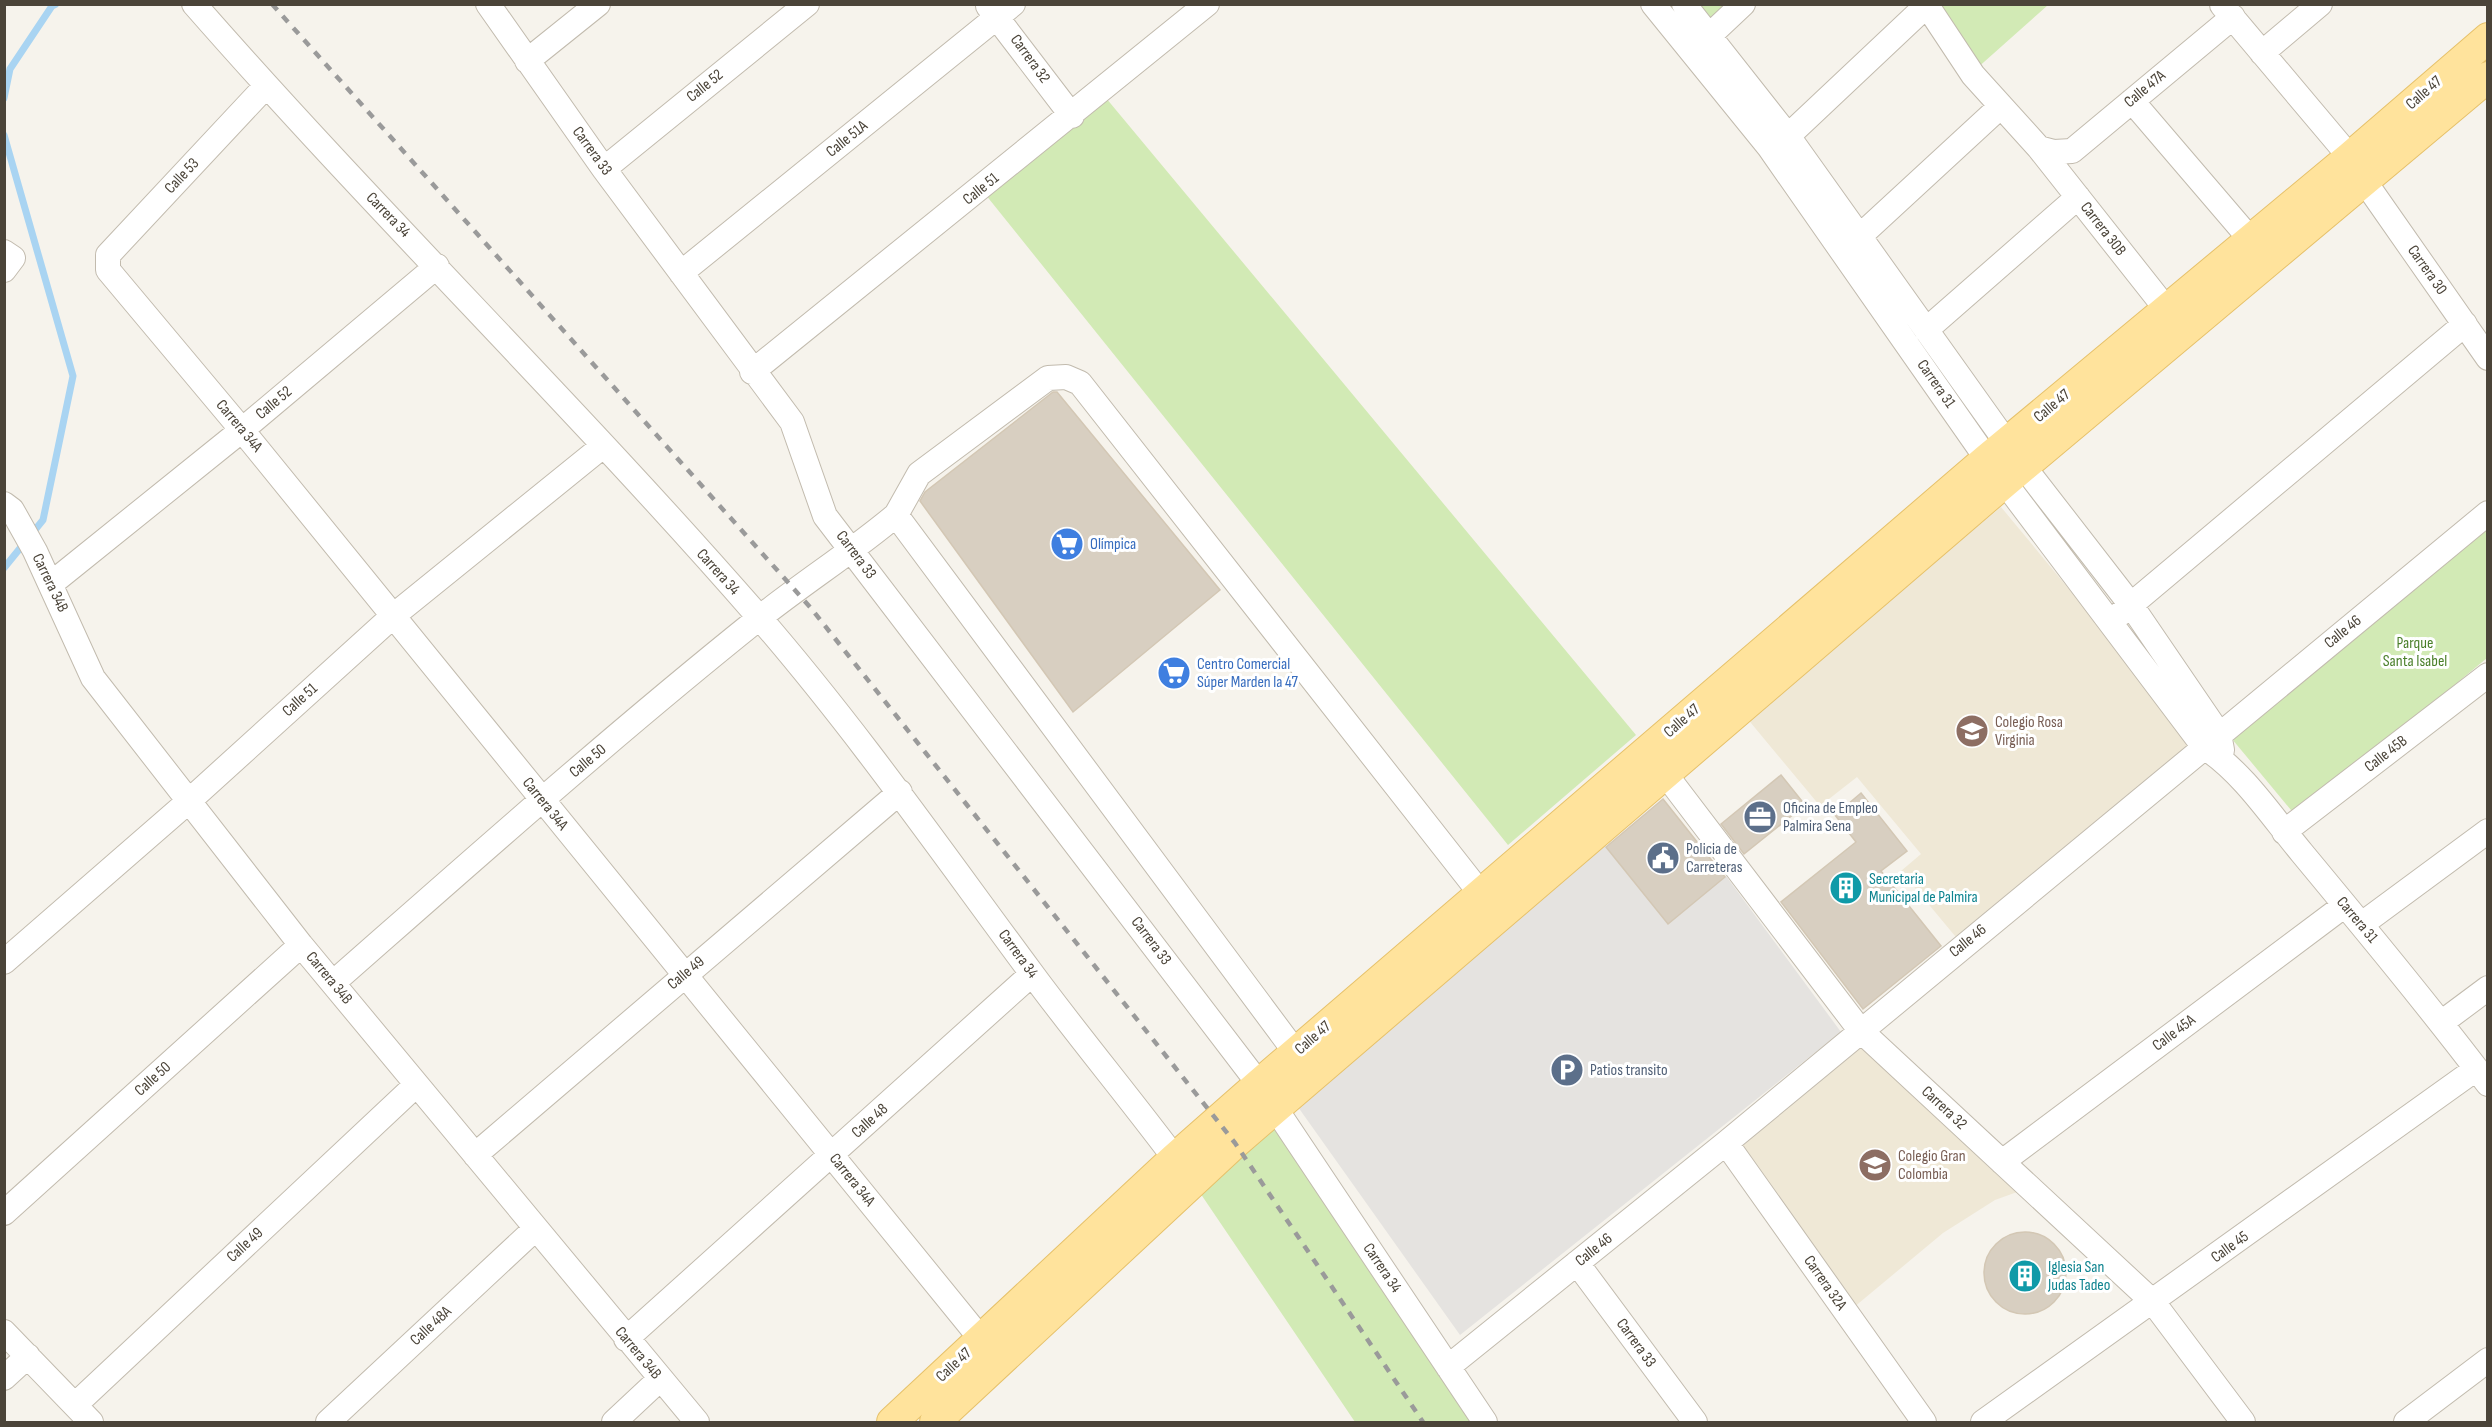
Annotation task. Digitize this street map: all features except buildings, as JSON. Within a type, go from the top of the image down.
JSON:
[{"type":"main road","name":"Calle 47","points":[[935,1422],[1184,1170],[1259,1084],[1481,894],[2006,463],[2357,170],[2487,38]]},
{"type":"main road","name":"Calle 47","points":[[892,1422],[981,1339],[1184,1170],[1276,1109],[1666,775],[2006,463],[2167,310],[2251,240],[2357,170],[2487,78]]},
{"type":"street","name":"Carrera 34","points":[[194,4],[266,86],[437,266],[759,618],[900,792],[1032,974],[1184,1170]]},
{"type":"street","name":"Carrera 33","points":[[488,4],[604,169],[752,372],[792,422],[825,516],[1259,1084]]},
{"type":"street","points":[[527,61],[598,4]]},
{"type":"street","name":"Calle 52","points":[[604,169],[807,4]]},
{"type":"street","name":"Calle 51","points":[[752,372],[1207,4]]},
{"type":"street","name":"Carrera 31","points":[[1653,4],[1769,147],[1926,330],[2006,463],[2109,624],[2362,924],[2482,1077]]},
{"type":"street","name":"Carrera 31","points":[[1684,4],[1788,136],[1862,253],[2006,463],[2131,605],[2215,747]]},
{"type":"street","points":[[1709,36],[1743,4]]},
{"type":"street","points":[[2262,53],[2320,4]]},
{"type":"street","points":[[1788,136],[1926,5]]},
{"type":"street","name":"Carrera 30B","points":[[1926,5],[1973,75],[2001,106],[2047,150],[2078,197],[2167,310]]},
{"type":"street","name":"Carrera 32","points":[[999,8],[1071,116]]},
{"type":"street","name":"Calle 51A","points":[[681,273],[999,8]]},
{"type":"street","name":"Carrera 30","points":[[2227,11],[2357,170],[2487,358]]},
{"type":"street","name":"Calle 47A","points":[[2047,150],[2072,151],[2132,101],[2227,11]]},
{"type":"street","name":"Calle 53","points":[[108,270],[108,255],[266,86]]},
{"type":"street","points":[[2132,101],[2251,240]]},
{"type":"street","points":[[1862,253],[2001,106]]},
{"type":"street","points":[[1926,330],[2078,197]]},
{"type":"street","name":"Calle 52","points":[[52,583],[242,430],[437,266]]},
{"type":"street","name":"Carrera 34A","points":[[108,270],[242,430],[981,1339]]},
{"type":"street","points":[[2109,624],[2464,324]]},
{"type":"street","points":[[1296,1053],[896,515],[919,474],[1048,378],[1066,376],[1080,383],[1481,894]]},
{"type":"street","name":"Calle 51","points":[[4,962],[189,801],[393,616],[603,446]]},
{"type":"street","name":"Carrera 34B","points":[[8,507],[52,583],[93,678],[301,945],[535,1230],[697,1422]]},
{"type":"street","name":"Calle 46","points":[[1448,1367],[1726,1143],[1860,1030],[2215,747],[2487,513]]},
{"type":"street","name":"Calle 50","points":[[333,983],[542,800],[759,618],[896,515]]},
{"type":"street","name":"Calle 45B","points":[[2284,832],[2487,675]]},
{"type":"street","name":"Carrera 32","points":[[1666,775],[1860,1030],[2153,1302],[2242,1422]]},
{"type":"street","name":"Calle 49","points":[[475,1155],[900,792]]},
{"type":"street","points":[[2362,924],[2487,831]]},
{"type":"street","name":"Calle 45A","points":[[2002,1162],[2345,905]]},
{"type":"street","name":"Calle 50","points":[[4,1213],[301,945]]},
{"type":"street","name":"Calle 48","points":[[626,1339],[1032,974]]},
{"type":"street","points":[[2441,1023],[2487,988]]},
{"type":"street","name":"Calle 45","points":[[1983,1422],[2153,1302],[2482,1077]]},
{"type":"street","name":"Calle 49","points":[[75,1405],[416,1084]]},
{"type":"street","name":"Carrera 34","points":[[1259,1084],[1485,1422]]},
{"type":"street","name":"Carrera 32A","points":[[1726,1143],[1924,1422]]},
{"type":"street","name":"Calle 48A","points":[[328,1422],[535,1230]]},
{"type":"street","name":"Carrera 33","points":[[1577,1263],[1695,1422]]},
{"type":"street","points":[[4,1332],[91,1422]]},
{"type":"street","points":[[4,1378],[28,1356]]},
{"type":"street","points":[[2406,1422],[2487,1360]]},
{"type":"street","points":[[614,1422],[660,1379]]},
{"type":"shaded area","name":"Colegio Rosa Virginia","points":[[2001,507],[2198,745],[1960,942],[1901,871],[1921,854],[1857,777],[1820,806],[1746,717]]},
{"type":"shaded area","name":"Patios transito","points":[[1600,840],[1668,923],[1726,876],[1841,1032],[1460,1335],[1298,1107]]},
{"type":"shaded area","name":"Colegio Gran Colombia","points":[[1860,1030],[2031,1187],[1995,1200],[1943,1233],[1847,1313],[1726,1143]]},
{"type":"green space","points":[[1684,5],[1743,5],[1709,36]]},
{"type":"green space","points":[[1937,5],[2048,5],[1975,70]]},
{"type":"green space","points":[[1101,92],[1636,735],[1508,845],[981,189]]},
{"type":"green space","name":"Parque Santa Isabel","points":[[2487,527],[2487,658],[2296,816],[2232,739]]},
{"type":"green space","points":[[1276,1109],[1485,1422],[1355,1422],[1192,1181]]},
{"type":"waterway","points":[[4,98],[10,69],[52,6],[56,4]]},
{"type":"waterway","points":[[4,135],[73,376],[43,520],[4,568]]},
{"type":"railway","points":[[272,4],[810,607],[1235,1143],[1423,1422]]},
{"type":"place","name":"Olímpica","points":[[1067,544]]},
{"type":"place","name":"Centro Comercial Súper Marden la 47","points":[[1174,673]]},
{"type":"place","name":"Colegio Rosa Virginia","points":[[1972,731]]},
{"type":"place","name":"Oficina de Empleo Palmira Sena","points":[[1760,817]]},
{"type":"place","name":"Policia de Carreteras","points":[[1663,858]]},
{"type":"place","name":"Secretaria Municipal de Palmira","points":[[1846,888]]},
{"type":"place","name":"Patios transito","points":[[1567,1070]]},
{"type":"place","name":"Colegio Gran Colombia","points":[[1875,1165]]},
{"type":"place","name":"Iglesia San Judas Tadeo","points":[[2025,1276]]}]
